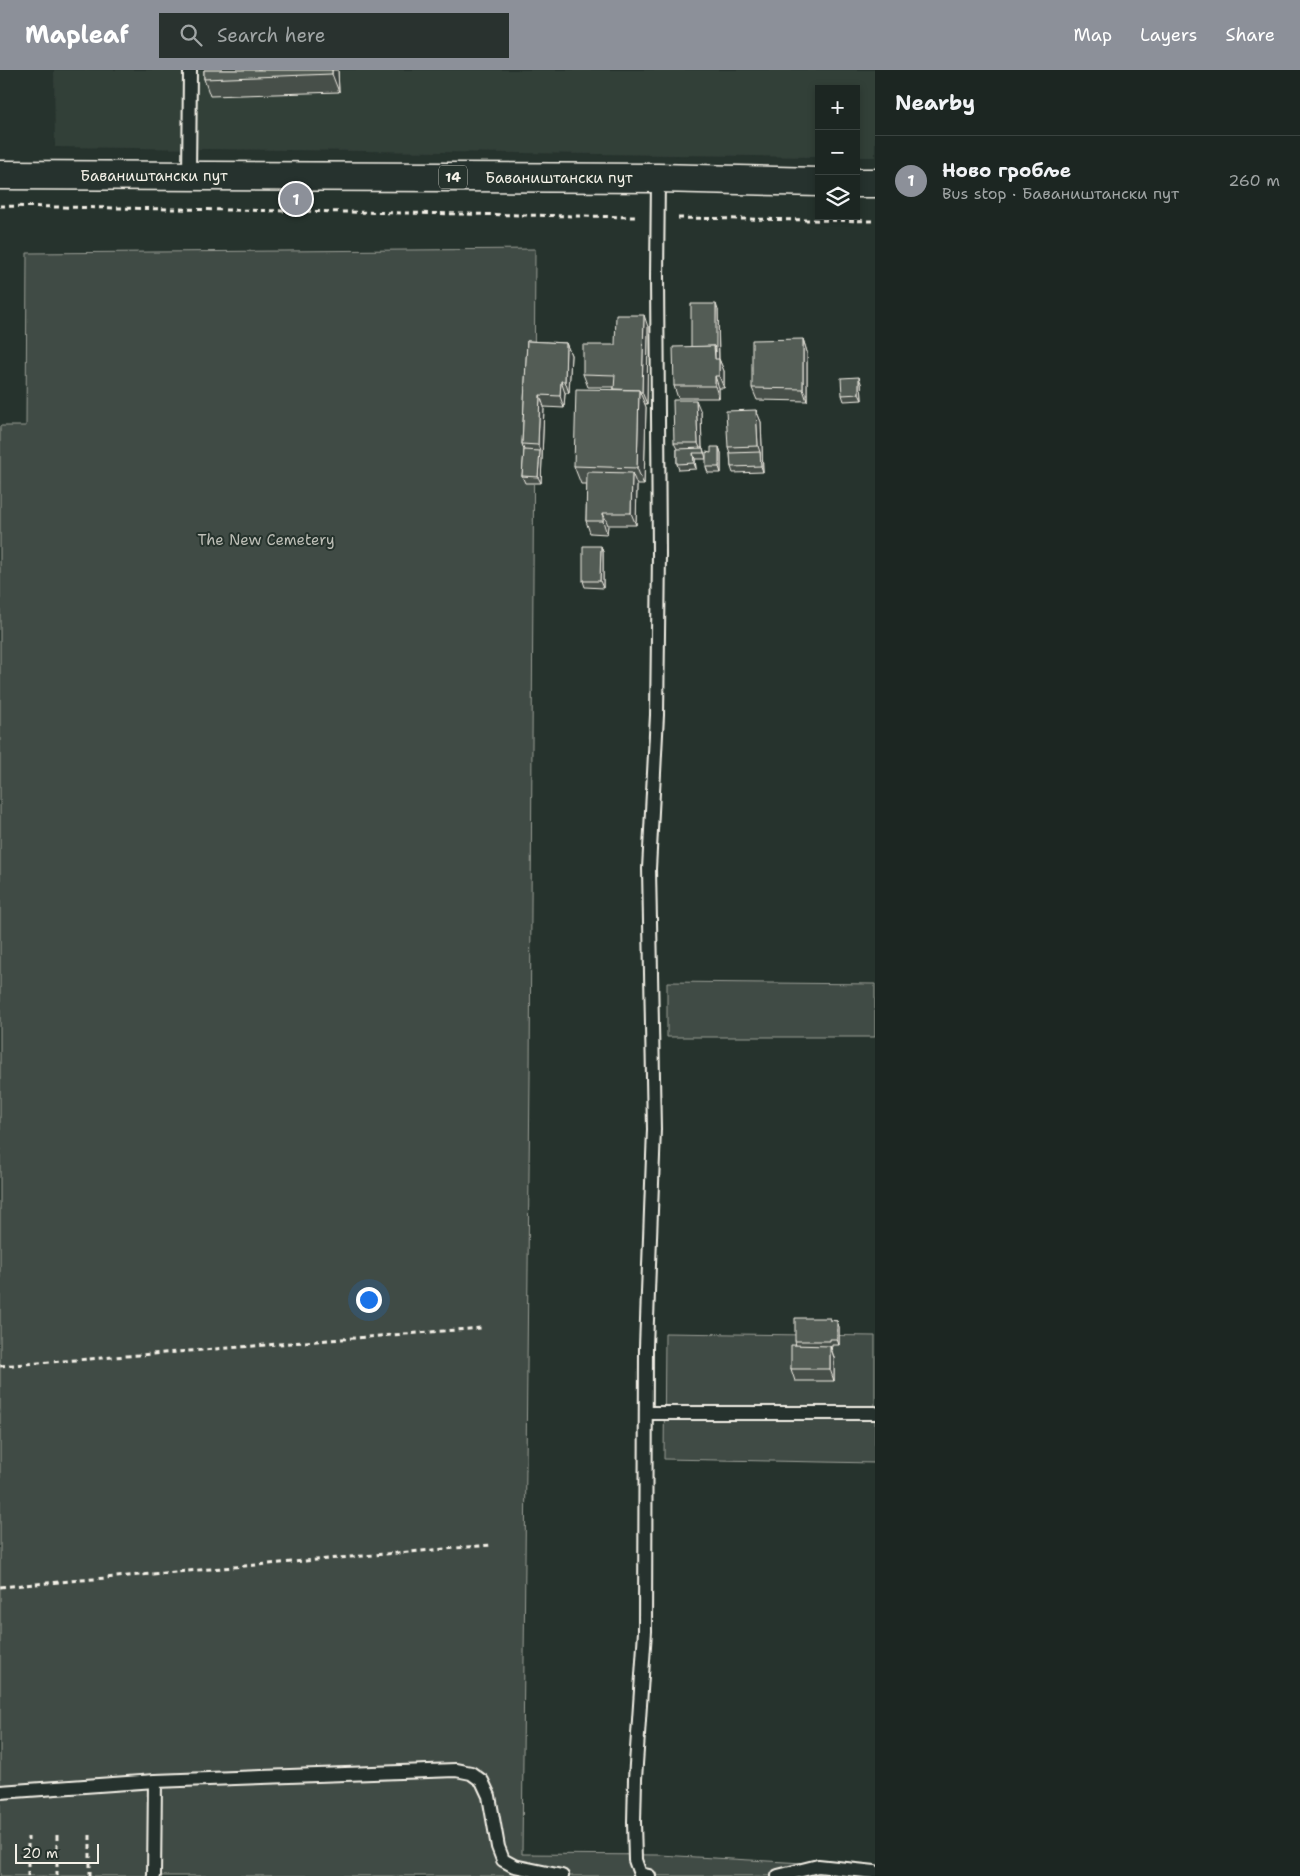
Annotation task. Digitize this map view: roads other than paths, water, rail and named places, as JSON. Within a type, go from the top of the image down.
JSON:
[{"type":"main road","name":"Баваништански пут","points":[[0,175],[658,178],[815,182]]},
{"type":"main road","points":[[860,182],[875,183]]},
{"type":"lane","points":[[189,176],[190,70]]},
{"type":"lane","points":[[649,1876],[640,1874],[635,1860],[634,1832],[635,1779],[645,1631],[646,1347],[654,1129],[649,869],[657,732],[659,553],[658,178]]},
{"type":"lane","points":[[647,1413],[875,1414]]},
{"type":"lane","points":[[0,1792],[155,1781],[456,1770],[471,1773],[482,1781],[489,1796],[498,1847],[503,1860],[514,1866],[562,1876]]},
{"type":"lane","points":[[154,1876],[155,1781]]},
{"type":"lane","points":[[778,1876],[818,1866],[875,1872]]},
{"type":"place","name":"Ново гробље","points":[[296,199]]},
{"type":"park label","name":"The New Cemetery","points":[[266,540]]}]
